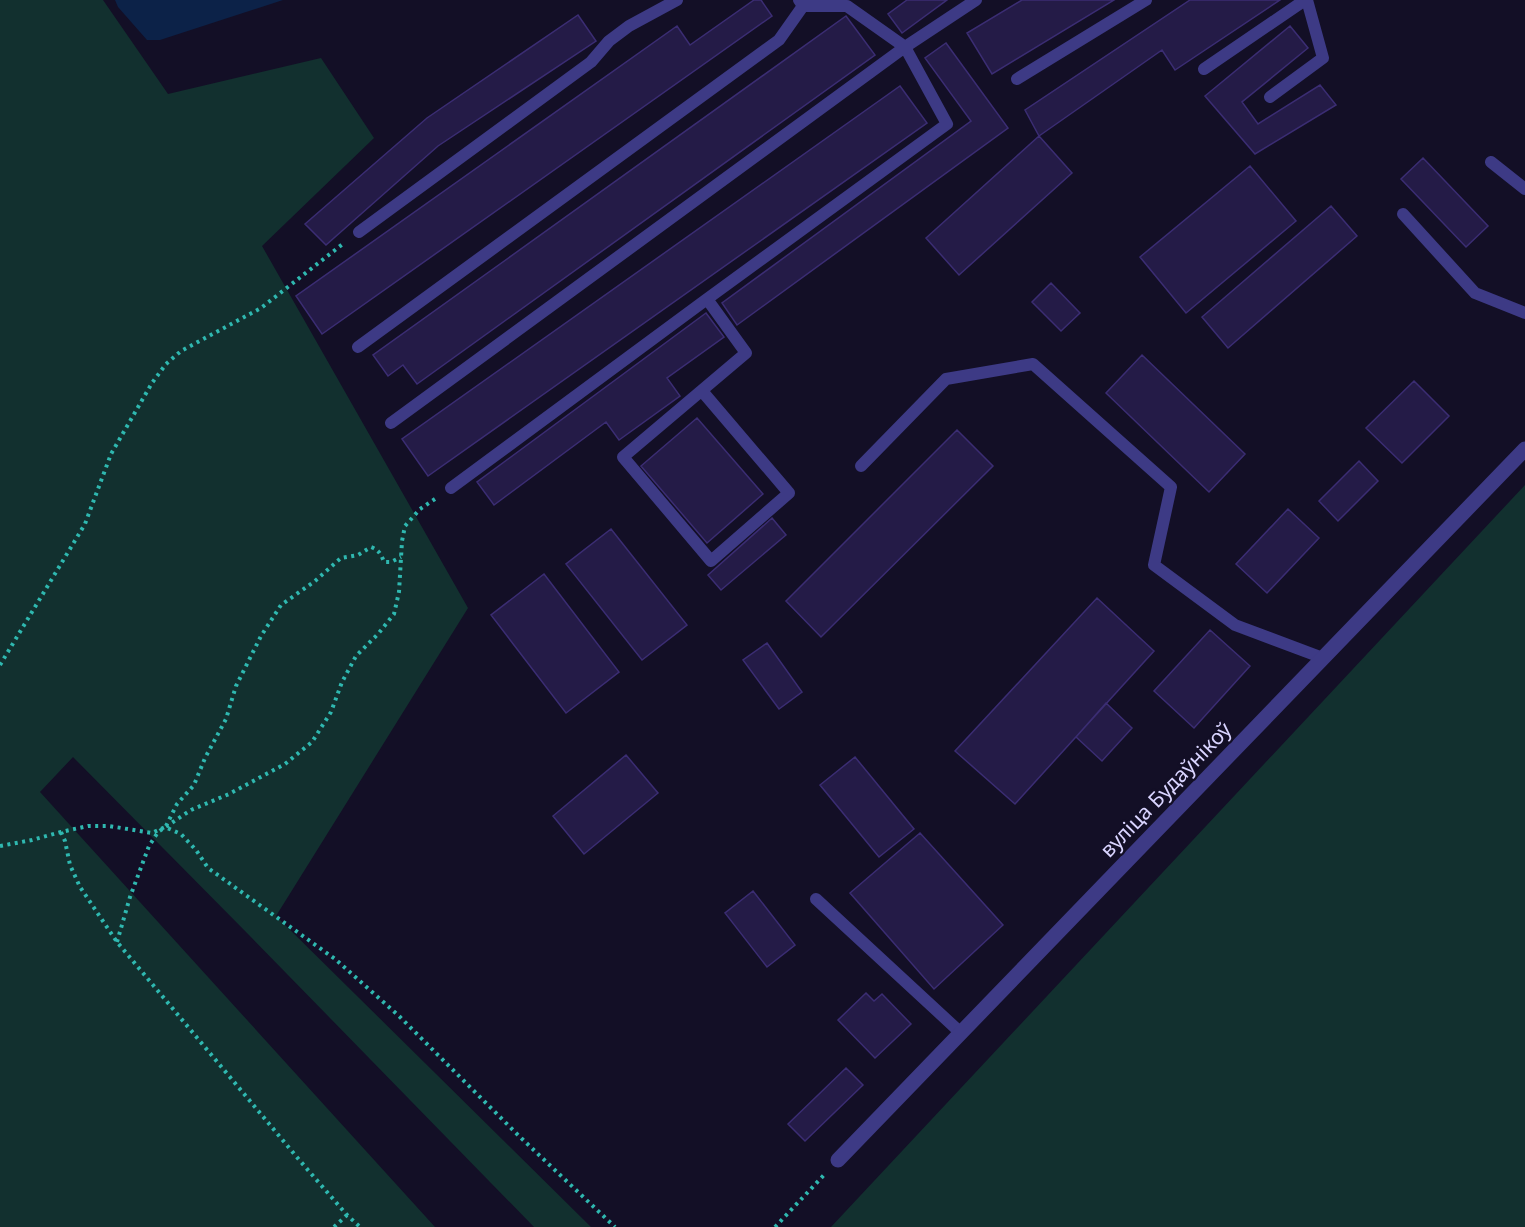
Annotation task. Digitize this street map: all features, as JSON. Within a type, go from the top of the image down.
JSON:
[{"type":"street","name":"вуліца Будаўнікоў","points":[[838,1160],[1525,449]]},
{"type":"lane","points":[[359,232],[591,62],[609,41],[629,26],[678,0]]},
{"type":"lane","points":[[391,423],[905,47],[976,0]]},
{"type":"lane","points":[[1017,79],[1146,0]]},
{"type":"lane","points":[[1204,69],[1306,0],[1323,58],[1270,97]]},
{"type":"lane","points":[[358,347],[779,40],[801,3],[847,6],[905,47],[947,124],[451,488]]},
{"type":"lane","points":[[1491,162],[1525,189]]},
{"type":"lane","points":[[1403,214],[1475,293],[1525,313]]},
{"type":"lane","points":[[702,392],[789,493],[711,561],[623,457],[746,353],[707,299]]},
{"type":"lane","points":[[861,466],[946,379],[1033,364],[1171,487],[1154,565],[1235,625],[1323,658]]},
{"type":"lane","points":[[816,899],[960,1033]]},
{"type":"path","points":[[0,665],[85,524],[111,454],[152,383],[166,364],[181,351],[261,308],[359,232]]},
{"type":"path","points":[[117,942],[130,897],[149,846],[158,832],[190,810],[229,794],[285,764],[312,742],[331,712],[342,682],[356,656],[394,614],[399,592],[405,526],[420,510],[451,488]]},
{"type":"path","points":[[0,846],[88,826],[109,826],[152,833],[165,827],[177,804],[194,785],[205,758],[226,719],[236,686],[261,636],[281,605],[315,581],[341,558],[358,555],[371,547],[381,554],[384,562],[391,562],[401,557]]},
{"type":"path","points":[[165,827],[181,834],[208,868],[334,959],[399,1016],[519,1136],[615,1227]]},
{"type":"path","points":[[61,832],[70,865],[80,887],[117,942],[347,1215],[360,1227]]},
{"type":"path","points":[[775,1227],[838,1160]]},
{"type":"path","points":[[334,1227],[347,1215]]},
{"type":"green space","points":[[0,0],[103,0],[168,94],[321,58],[374,138],[262,246],[468,608],[276,916],[591,1227],[534,1227],[73,757],[40,792],[435,1227],[0,1227]]},
{"type":"green space","points":[[1525,485],[1525,1227],[831,1227]]},
{"type":"water","points":[[115,0],[283,0],[160,40],[147,40],[118,7]]},
{"type":"building","points":[[754,0],[761,0],[772,16],[322,334],[296,296],[677,26],[690,45]]},
{"type":"building","points":[[907,0],[947,0],[902,33],[888,14]]},
{"type":"building","points":[[1022,0],[1114,0],[992,74],[967,33]]},
{"type":"building","points":[[1190,0],[1280,0],[1175,70],[1162,50],[1039,136],[1025,110]]},
{"type":"building","points":[[578,15],[596,41],[438,146],[326,245],[305,224],[427,118]]},
{"type":"building","points":[[846,16],[875,55],[417,384],[403,365],[388,376],[373,355]]},
{"type":"building","points":[[1290,26],[1308,48],[1242,102],[1258,124],[1320,85],[1336,105],[1255,154],[1205,96]]},
{"type":"building","points":[[946,43],[1008,128],[737,325],[722,303],[971,121],[925,58]]},
{"type":"building","points":[[900,86],[927,123],[428,476],[402,439]]},
{"type":"building","points":[[1039,136],[1072,173],[959,275],[926,238]]},
{"type":"building","points":[[1423,158],[1488,226],[1466,247],[1401,179]]},
{"type":"building","points":[[1250,166],[1296,221],[1186,313],[1140,257]]},
{"type":"building","points":[[1331,206],[1357,236],[1228,348],[1202,317]]},
{"type":"building","points":[[1051,283],[1080,313],[1061,331],[1032,302]]},
{"type":"building","points":[[706,313],[724,337],[667,378],[680,396],[619,440],[606,422],[494,505],[477,482]]},
{"type":"building","points":[[1142,355],[1245,454],[1209,492],[1106,393]]},
{"type":"building","points":[[1414,381],[1449,416],[1402,463],[1366,428]]},
{"type":"building","points":[[697,418],[763,494],[707,543],[641,466]]},
{"type":"building","points":[[957,430],[993,466],[821,637],[786,601]]},
{"type":"building","points":[[1359,461],[1378,481],[1338,521],[1319,501]]},
{"type":"building","points":[[1288,509],[1319,538],[1267,593],[1236,564]]},
{"type":"building","points":[[772,518],[786,535],[721,590],[708,575]]},
{"type":"building","points":[[611,529],[687,625],[642,660],[566,564]]},
{"type":"building","points":[[544,574],[619,672],[566,713],[491,615]]},
{"type":"building","points":[[1097,598],[1154,651],[1015,804],[955,751]]},
{"type":"building","points":[[1210,630],[1250,666],[1194,728],[1154,691]]},
{"type":"building","points":[[767,643],[802,692],[779,709],[743,660]]},
{"type":"building","points":[[1106,703],[1132,728],[1102,761],[1076,737]]},
{"type":"building","points":[[626,755],[658,793],[584,854],[553,816]]},
{"type":"building","points":[[855,757],[914,829],[879,857],[820,785]]},
{"type":"building","points":[[920,833],[1003,925],[934,989],[850,893]]},
{"type":"building","points":[[753,891],[795,945],[767,967],[725,913]]},
{"type":"building","points":[[866,993],[874,1001],[882,994],[911,1024],[875,1058],[838,1020]]},
{"type":"building","points":[[846,1068],[863,1085],[805,1141],[788,1124]]}]
